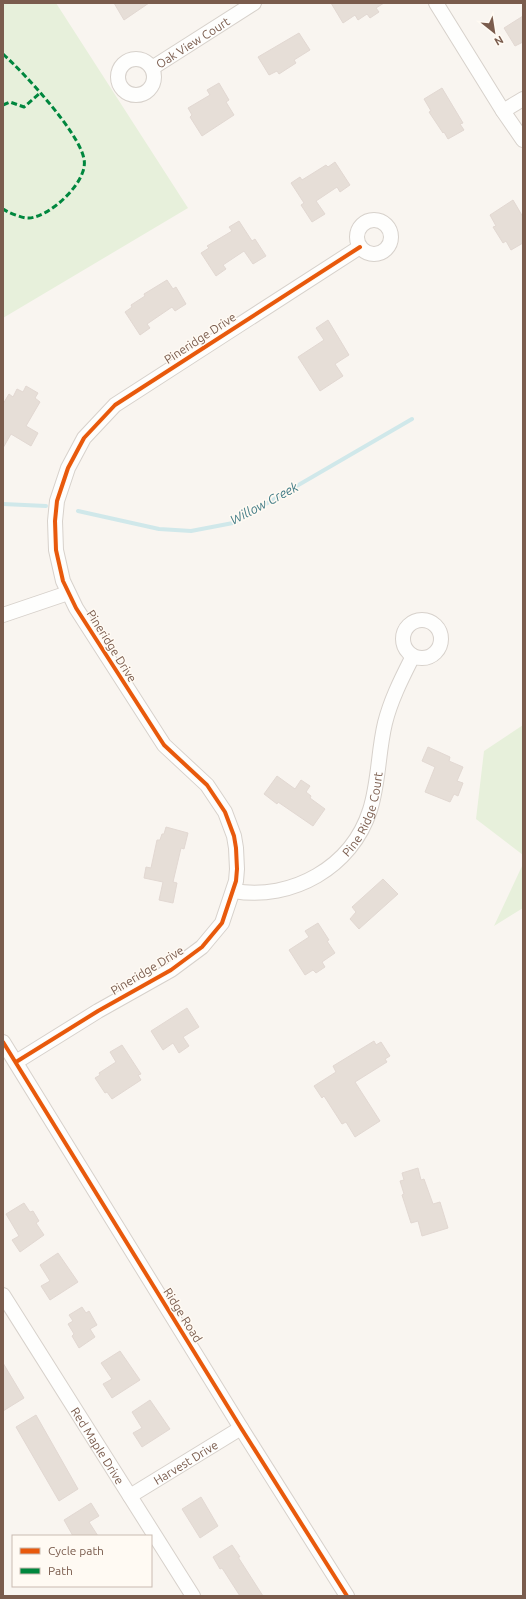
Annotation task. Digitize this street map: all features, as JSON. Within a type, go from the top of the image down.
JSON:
[{"type":"street","name":"Oak View Court","points":[[152,68],[254,3]]},
{"type":"street","points":[[436,3],[503,111],[523,140]]},
{"type":"street","points":[[503,111],[523,99]]},
{"type":"street","name":"Pineridge Drive","points":[[16,1062],[98,1011],[171,970],[202,947],[222,923],[234,891],[237,868],[234,836],[225,812],[207,785],[164,745],[121,680],[68,593],[56,550],[55,521],[57,501],[68,468],[84,438],[115,405],[360,247]]},
{"type":"street","points":[[3,615],[68,593]]},
{"type":"street","name":"Pine Ridge Court","points":[[234,891],[250,894],[290,888],[311,879],[328,868],[341,857],[352,844],[362,830],[370,810],[385,723],[396,691],[413,656]]},
{"type":"street","name":"Ridge Road","points":[[3,1042],[241,1428],[347,1596]]},
{"type":"street","name":"Red Maple Drive","points":[[3,1295],[193,1596]]},
{"type":"street","name":"Harvest Drive","points":[[130,1496],[241,1428]]},
{"type":"green space","points":[[3,3],[56,3],[188,208],[3,318]]},
{"type":"green space","points":[[523,725],[523,855],[476,819],[484,751]]},
{"type":"green space","points":[[523,864],[523,908],[494,926]]},
{"type":"building","points":[[114,3],[149,3],[124,20]]},
{"type":"building","points":[[331,3],[384,3],[376,8],[379,12],[370,18],[367,14],[358,20],[355,15],[343,23]]},
{"type":"building","points":[[523,16],[523,42],[515,46],[504,28]]},
{"type":"building","points":[[299,33],[310,50],[294,60],[296,63],[279,74],[277,71],[269,75],[258,57]]},
{"type":"building","points":[[219,83],[229,100],[226,102],[234,115],[202,136],[190,117],[192,115],[188,108],[210,95],[207,90]]},
{"type":"building","points":[[442,88],[463,123],[460,124],[464,130],[448,139],[429,112],[431,111],[424,99]]},
{"type":"building","points":[[335,162],[350,185],[340,192],[337,187],[316,201],[325,214],[312,222],[301,205],[304,203],[291,183],[300,177],[302,180],[326,165],[328,167]]},
{"type":"building","points":[[513,200],[523,217],[523,243],[511,250],[506,241],[503,243],[493,227],[496,226],[490,215]]},
{"type":"building","points":[[239,221],[252,241],[255,239],[266,256],[253,264],[244,251],[223,265],[226,269],[216,276],[201,253],[209,248],[207,246],[232,231],[229,227]]},
{"type":"building","points":[[167,280],[173,289],[176,287],[186,304],[175,311],[172,307],[147,324],[150,328],[140,335],[125,312],[132,307],[131,305],[145,296],[144,294]]},
{"type":"building","points":[[328,320],[349,355],[335,364],[343,376],[320,391],[298,357],[324,340],[316,328]]},
{"type":"building","points":[[26,386],[38,393],[35,398],[40,402],[26,426],[38,433],[31,446],[11,434],[3,448],[3,404],[9,394],[13,397],[17,389],[23,392]]},
{"type":"building","points":[[428,747],[450,757],[449,761],[463,767],[457,781],[463,783],[458,796],[454,794],[450,802],[425,792],[435,767],[422,761]]},
{"type":"building","points":[[277,776],[295,789],[301,780],[310,786],[306,792],[311,796],[310,798],[325,809],[313,826],[278,802],[277,804],[264,794]]},
{"type":"building","points":[[166,827],[188,833],[184,849],[181,848],[173,882],[177,883],[173,903],[159,900],[163,882],[144,878],[146,867],[151,868],[157,840],[160,840]]},
{"type":"building","points":[[383,879],[398,894],[359,929],[350,919],[356,912],[352,907]]},
{"type":"building","points":[[318,923],[335,953],[322,962],[325,967],[316,973],[313,970],[305,975],[289,950],[309,937],[305,931]]},
{"type":"building","points":[[187,1008],[199,1027],[183,1037],[189,1046],[179,1053],[173,1043],[163,1050],[151,1031]]},
{"type":"building","points":[[374,1041],[376,1045],[381,1042],[390,1056],[385,1059],[387,1062],[355,1082],[380,1121],[355,1137],[346,1122],[342,1124],[324,1096],[322,1098],[314,1086],[336,1072],[333,1066]]},
{"type":"building","points":[[122,1045],[141,1074],[138,1075],[141,1080],[112,1099],[107,1092],[105,1093],[95,1078],[100,1075],[99,1073],[116,1062],[110,1052]]},
{"type":"building","points":[[418,1168],[421,1180],[424,1179],[433,1204],[440,1202],[448,1228],[422,1236],[418,1221],[411,1223],[402,1195],[404,1194],[400,1181],[404,1180],[402,1173]]},
{"type":"building","points":[[24,1203],[30,1212],[33,1211],[39,1221],[36,1223],[44,1235],[20,1252],[12,1240],[19,1236],[6,1214]]},
{"type":"building","points":[[58,1253],[78,1282],[50,1300],[41,1286],[50,1281],[40,1265]]},
{"type":"building","points":[[82,1307],[86,1313],[89,1311],[97,1325],[90,1329],[95,1337],[79,1348],[72,1336],[74,1334],[68,1324],[73,1321],[69,1315]]},
{"type":"building","points":[[120,1351],[140,1380],[112,1398],[103,1384],[112,1379],[101,1363]]},
{"type":"building","points":[[3,1363],[24,1398],[3,1411]]},
{"type":"building","points":[[150,1400],[170,1429],[142,1447],[133,1433],[142,1428],[132,1412]]},
{"type":"building","points":[[36,1415],[78,1489],[59,1501],[16,1427]]},
{"type":"building","points":[[201,1497],[218,1526],[200,1538],[182,1509]]},
{"type":"building","points":[[91,1503],[99,1516],[89,1522],[97,1535],[72,1535],[64,1520]]},
{"type":"building","points":[[232,1545],[263,1596],[240,1596],[222,1568],[220,1569],[213,1557]]},
{"type":"waterway","name":"Willow Creek","points":[[78,511],[159,529],[191,531],[233,523],[412,419]]},
{"type":"waterway","name":"Willow Creek","points":[[3,504],[46,506]]},
{"type":"marked path","points":[[3,54],[37,88],[62,119],[80,148],[84,159],[84,168],[80,177],[74,187],[57,205],[38,216],[29,218],[16,215],[3,209]]},
{"type":"marked path","points":[[3,105],[10,102],[24,107],[40,93]]},
{"type":"cycle path","points":[[16,1062],[98,1011],[171,970],[202,947],[222,923],[236,881],[236,848],[234,836],[225,812],[207,785],[164,745],[76,608],[63,581],[56,550],[55,521],[57,501],[68,468],[84,438],[115,405],[360,247]]},
{"type":"cycle path","points":[[3,1042],[241,1428],[347,1596]]}]
